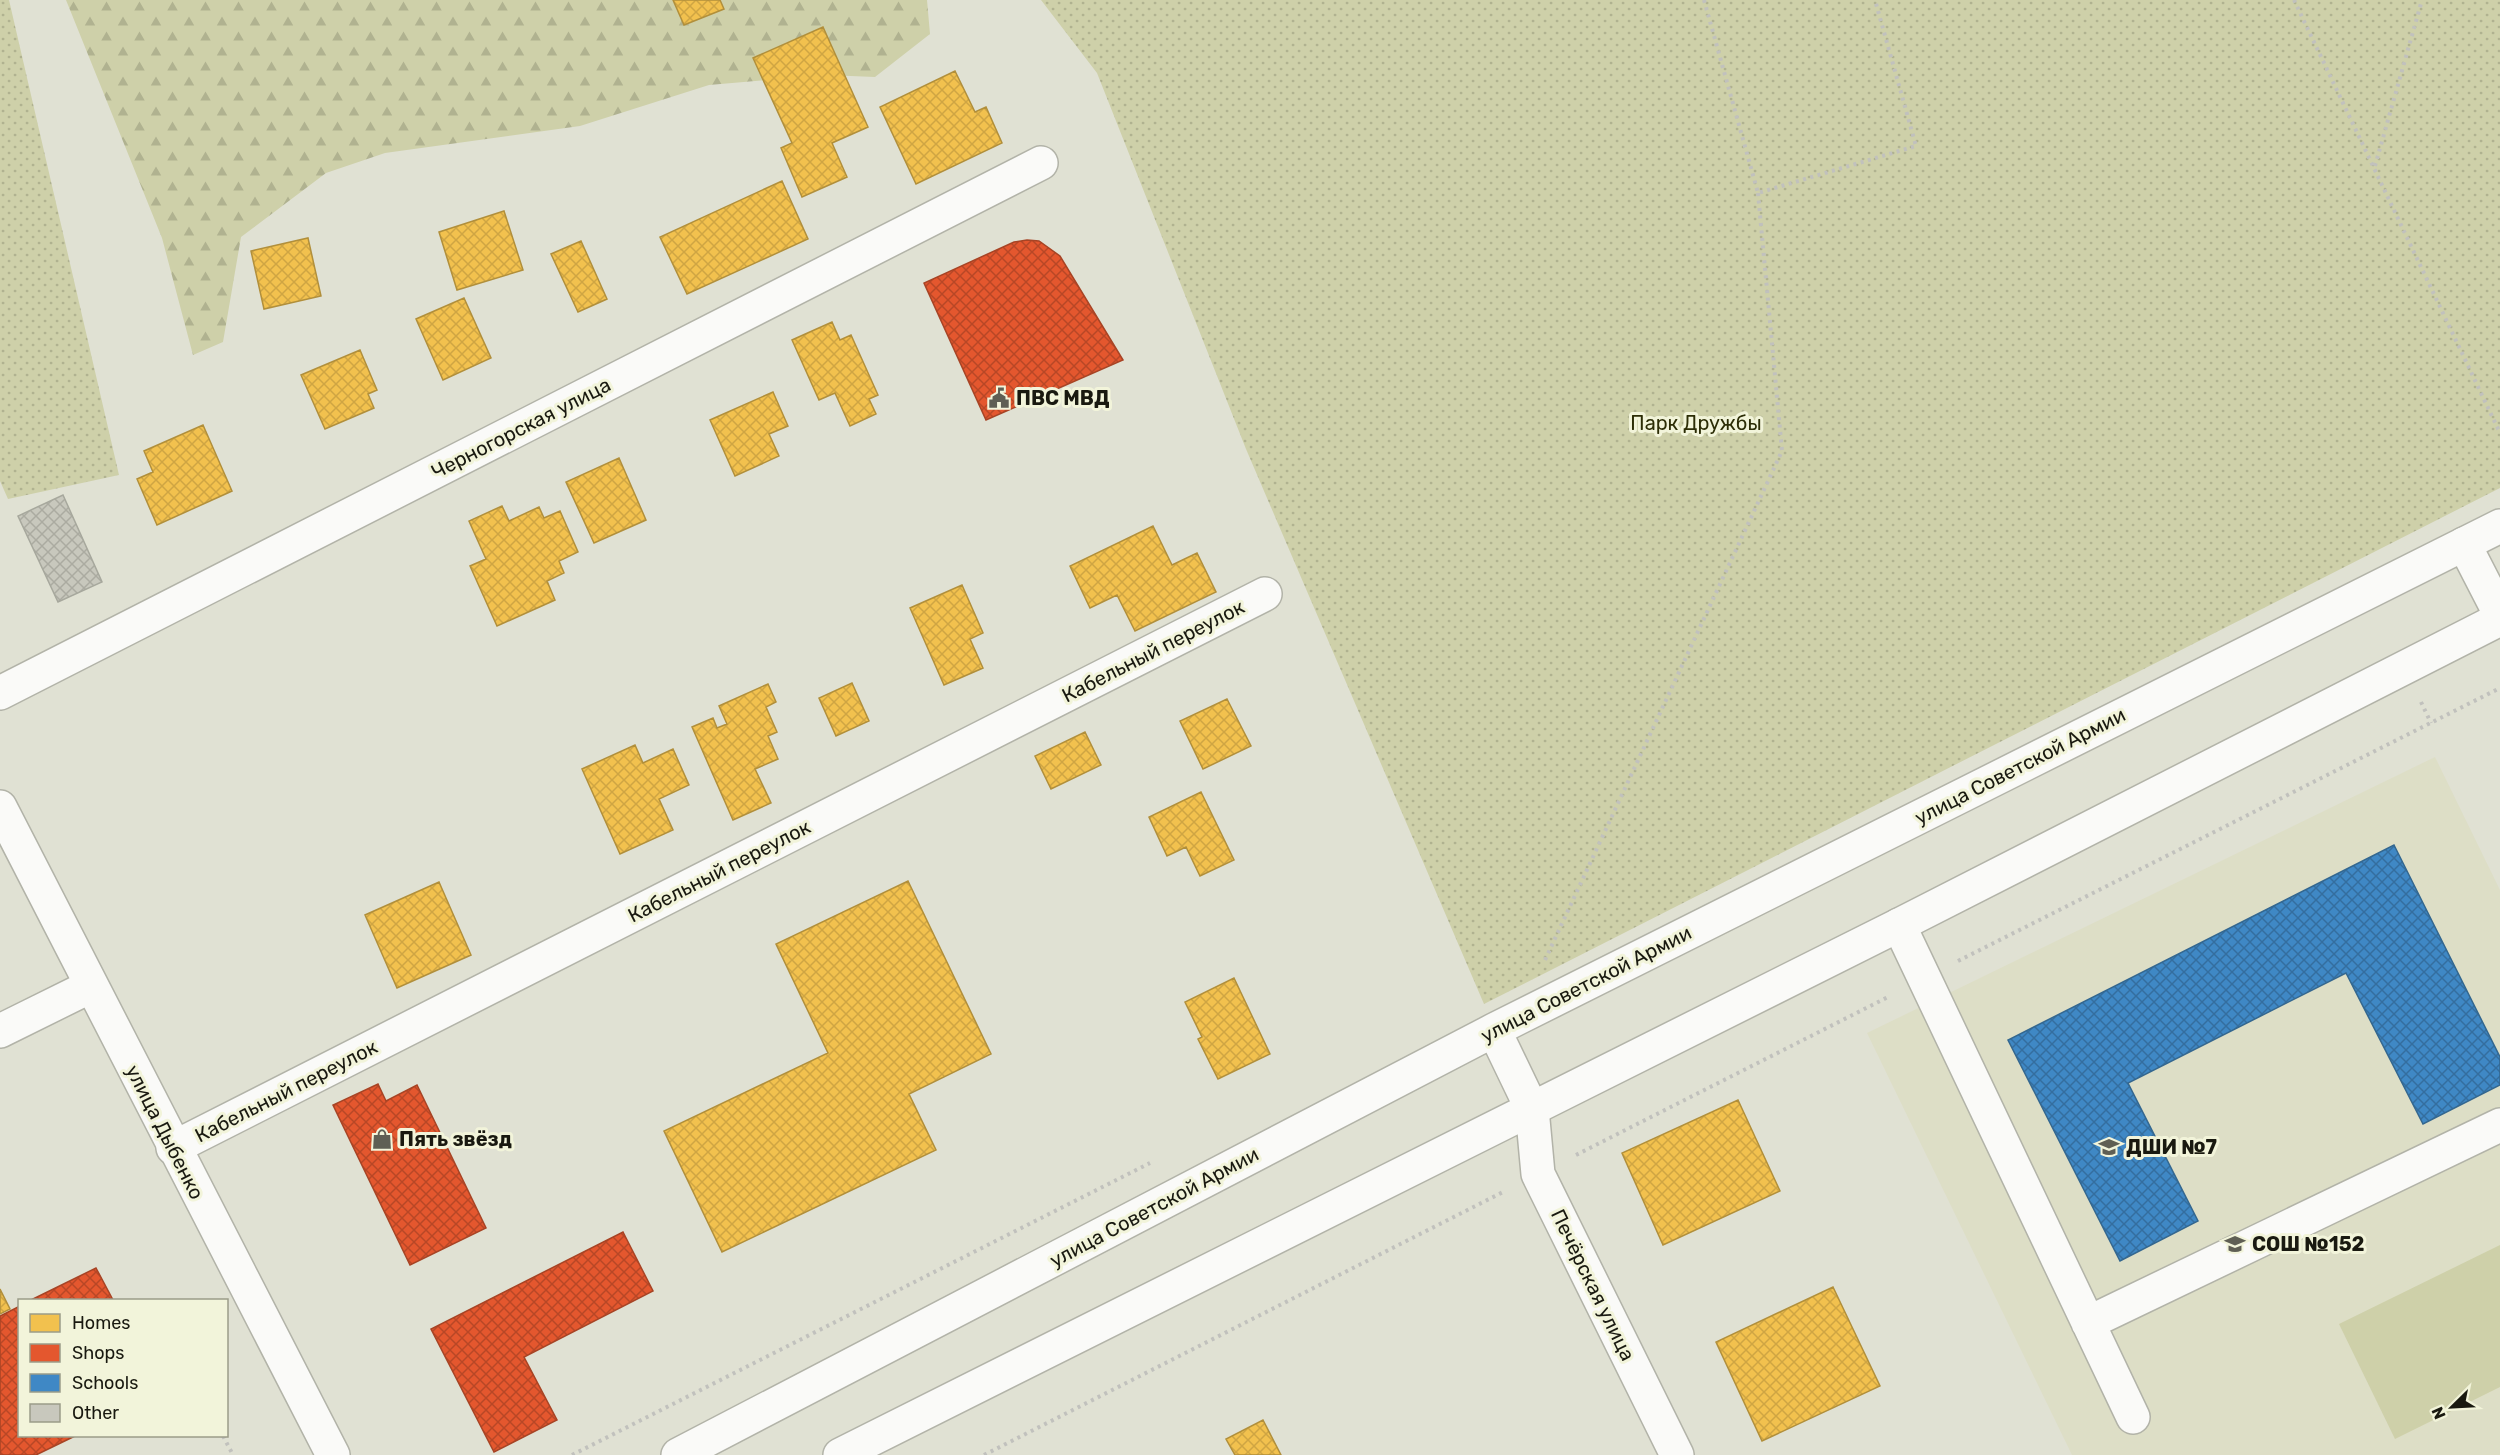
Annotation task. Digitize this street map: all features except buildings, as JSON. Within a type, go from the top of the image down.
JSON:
[{"type":"main road","name":"Черногорская улица","points":[[0,693],[1041,163]]},
{"type":"main road","name":"улица Советской Армии","points":[[678,1455],[1494,1030],[2500,526]]},
{"type":"main road","points":[[2464,544],[2500,614]]},
{"type":"main road","name":"Кабельный переулок","points":[[174,1148],[1265,594]]},
{"type":"main road","points":[[840,1455],[1899,925],[2500,619]]},
{"type":"main road","name":"улица Дыбенко","points":[[0,807],[333,1455]]},
{"type":"main road","points":[[1899,925],[2133,1417]]},
{"type":"main road","points":[[0,1031],[91,986]]},
{"type":"main road","points":[[1494,1030],[1532,1109]]},
{"type":"main road","name":"Печёрская улица","points":[[1532,1109],[1538,1174],[1677,1455]]},
{"type":"main road","points":[[2088,1323],[2500,1125]]},
{"type":"path","points":[[1544,963],[1782,452],[1758,193],[1704,0]]},
{"type":"path","points":[[1758,193],[1916,146],[1875,0]]},
{"type":"path","points":[[2294,0],[2375,166],[2500,433]]},
{"type":"path","points":[[2375,166],[2422,0]]},
{"type":"path","points":[[984,1455],[2500,688]]},
{"type":"path","points":[[224,1437],[233,1455]]},
{"type":"shaded area","name":"СОШ №152","points":[[2435,757],[2500,890],[2500,1455],[2072,1455],[1867,1033]]},
{"type":"green space","points":[[0,0],[9,0],[119,475],[8,499],[0,481]]},
{"type":"green space","points":[[66,0],[927,0],[930,34],[875,77],[826,75],[709,85],[580,126],[385,153],[326,173],[241,237],[223,342],[193,355],[162,238]]},
{"type":"green space","name":"Парк Дружбы","points":[[1041,0],[2500,0],[2500,488],[1484,1004],[1246,449],[1097,73]]},
{"type":"green space","points":[[2500,1245],[2500,1387],[2395,1439],[2339,1324]]},
{"type":"place","name":"ПВС МВД","points":[[999,398]]},
{"type":"place","name":"Пять звёзд","points":[[382,1139]]},
{"type":"place","name":"ДШИ №7","points":[[2109,1147]]},
{"type":"place","name":"СОШ №152","points":[[2235,1244]]}]
